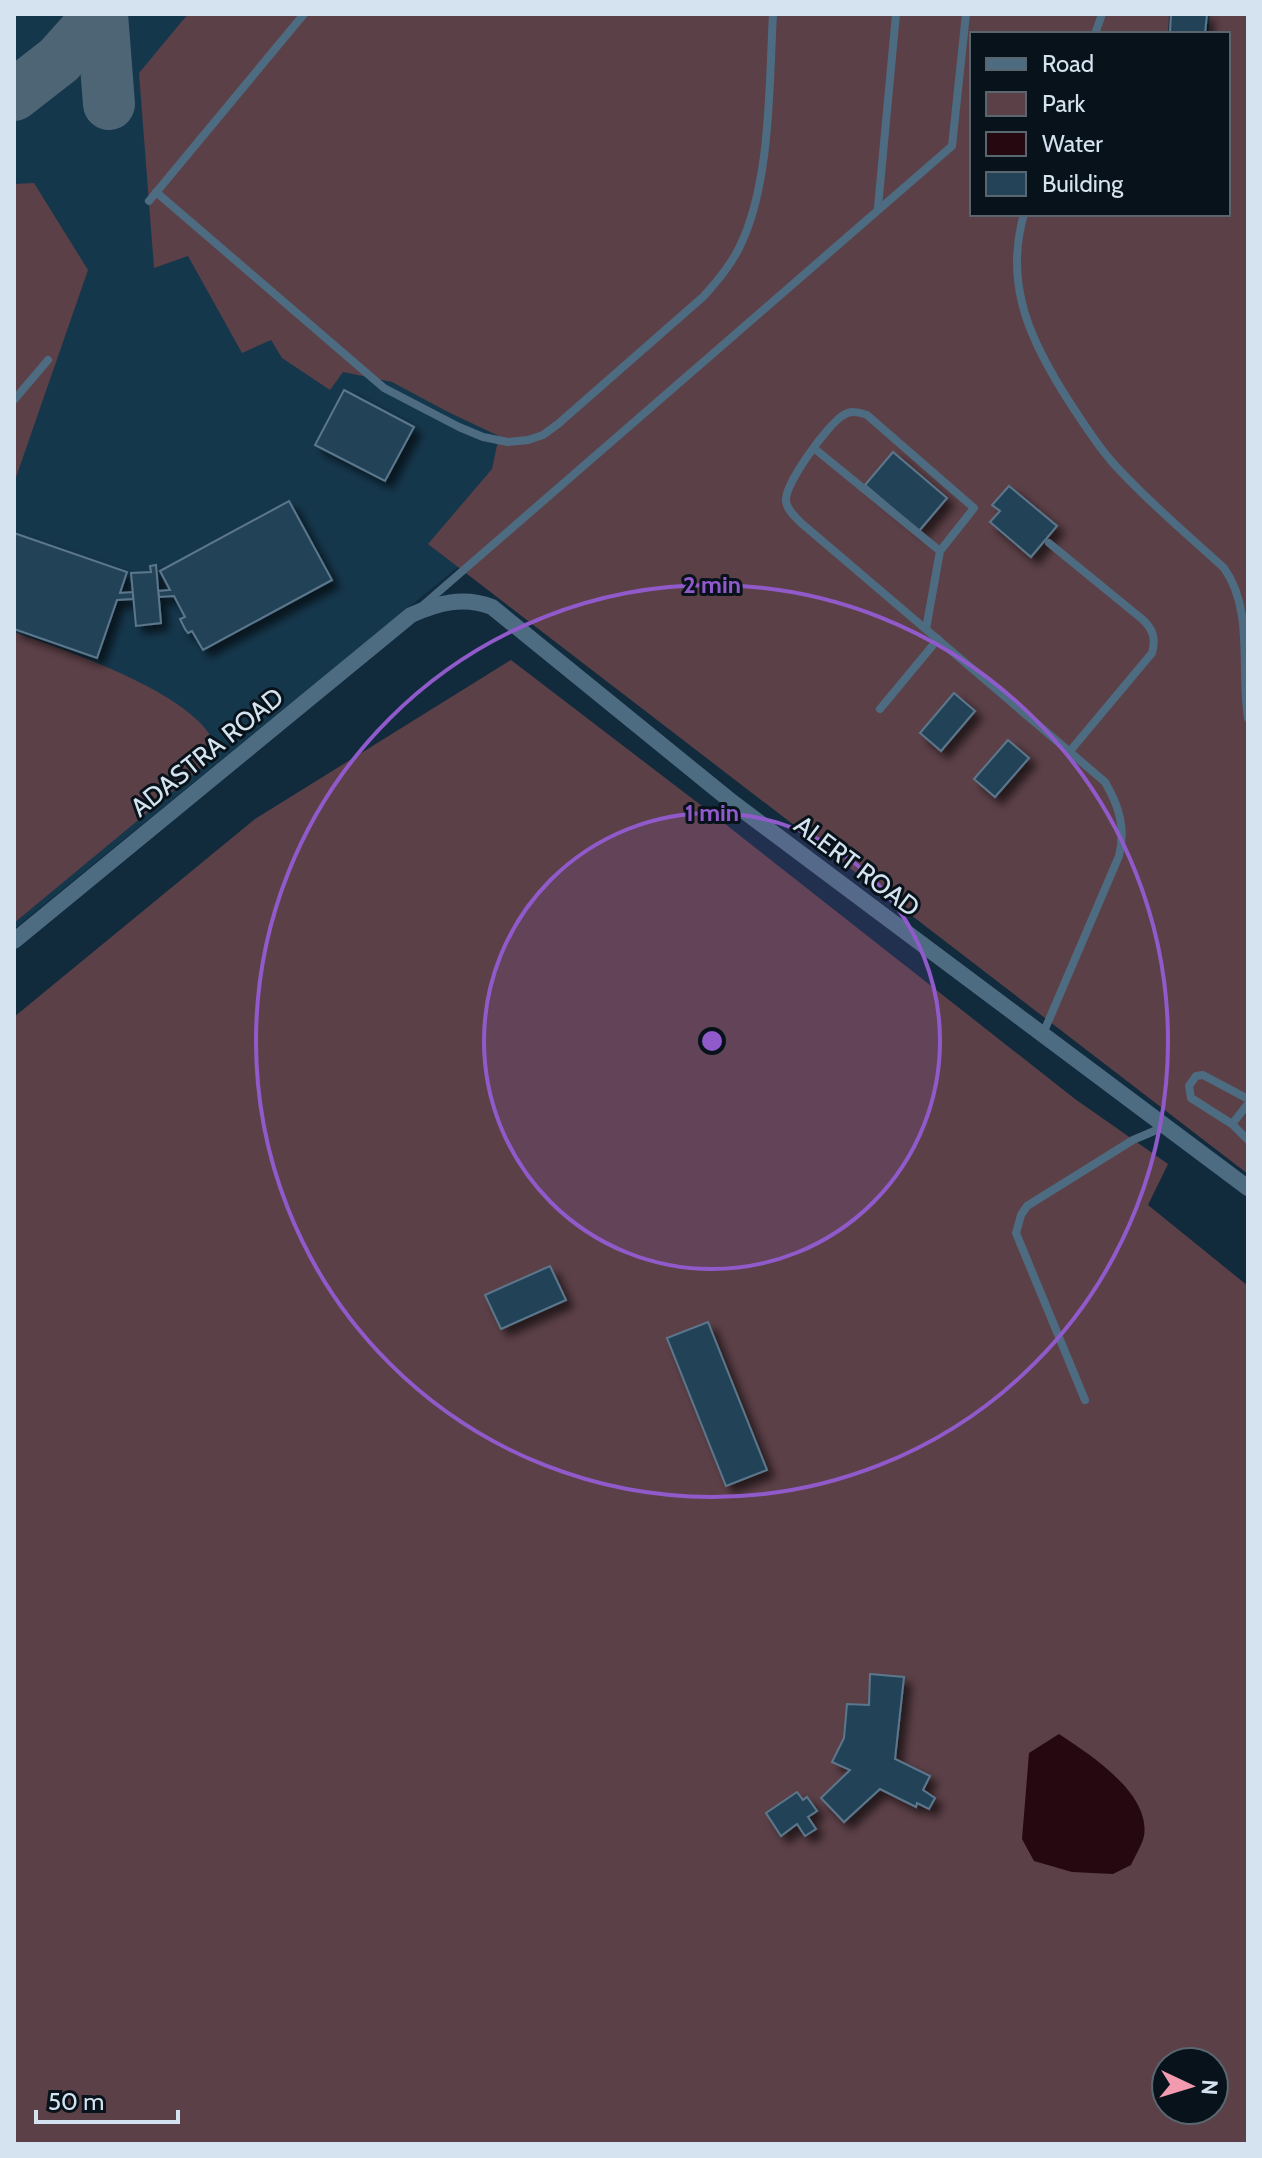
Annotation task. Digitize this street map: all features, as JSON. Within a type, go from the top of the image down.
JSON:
[{"type":"street","name":"ALERT ROAD","points":[[434,605],[466,601],[492,607],[732,802],[1248,1188]]},
{"type":"street","name":"ADASTRA ROAD","points":[[14,941],[411,615],[434,605]]},
{"type":"lane","points":[[149,201],[304,14]]},
{"type":"lane","points":[[156,192],[384,388],[483,437],[508,442],[528,440],[543,435],[558,424],[704,296],[721,277],[740,247],[758,193],[766,128],[773,14]]},
{"type":"lane","points":[[877,208],[896,14]]},
{"type":"lane","points":[[411,615],[952,146],[966,14]]},
{"type":"lane","points":[[1024,216],[1018,258],[1019,294],[1026,322],[1053,375],[1112,462],[1224,568],[1233,581],[1242,620],[1248,718]]},
{"type":"lane","points":[[14,400],[48,360]]},
{"type":"lane","points":[[926,629],[940,551],[974,508],[867,415],[854,412],[840,417],[787,489],[790,511],[926,629],[1105,782],[1118,804],[1122,844],[1042,1036]]},
{"type":"lane","points":[[815,449],[940,551]]},
{"type":"lane","points":[[1049,543],[1142,619],[1154,636],[1152,653],[1070,751]]},
{"type":"lane","points":[[880,709],[938,639]]},
{"type":"lane","points":[[1232,1124],[1248,1101],[1203,1075],[1191,1080],[1191,1098],[1232,1124],[1248,1140]]},
{"type":"lane","points":[[1085,1400],[1016,1233],[1021,1215],[1027,1206],[1133,1140],[1166,1126]]},
{"type":"shaded area","points":[[14,14],[1248,14],[1248,1166],[469,558],[14,929]]},
{"type":"green space","points":[[188,14],[1169,14],[1168,32],[970,32],[970,216],[1230,216],[1230,32],[1208,32],[1210,14],[1248,14],[1248,1174],[428,544],[492,469],[499,436],[392,382],[343,372],[330,390],[282,358],[271,340],[242,353],[188,256],[154,268],[139,73]]},
{"type":"green space","points":[[34,183],[88,270],[14,483],[14,184]]},
{"type":"green space","points":[[14,632],[98,663],[163,695],[190,713],[209,733],[218,754],[14,923]]},
{"type":"green space","points":[[511,660],[1075,1099],[1168,1164],[1148,1205],[1248,1286],[1248,2144],[14,2144],[14,1017],[255,819]]},
{"type":"water","points":[[1059,1734],[1115,1776],[1138,1805],[1144,1820],[1144,1836],[1131,1865],[1113,1874],[1072,1872],[1034,1861],[1022,1839],[1029,1753]]},
{"type":"building","points":[[1171,14],[1207,14],[1205,32],[1170,32]]},
{"type":"building","points":[[344,390],[414,427],[385,481],[315,445]]},
{"type":"building","points":[[893,452],[947,498],[919,531],[865,485]]},
{"type":"building","points":[[1009,486],[1057,526],[1031,557],[990,522],[1000,511],[992,505]]},
{"type":"building","points":[[289,501],[332,580],[203,650],[192,631],[188,633],[185,629],[180,619],[185,617],[174,596],[159,597],[158,591],[170,590],[160,571]]},
{"type":"building","points":[[14,533],[127,572],[120,593],[133,592],[133,599],[117,600],[97,658],[14,629]]},
{"type":"building","points":[[156,565],[161,623],[136,626],[131,573],[151,572],[150,566]]},
{"type":"building","points":[[954,693],[975,711],[941,751],[920,733]]},
{"type":"building","points":[[1008,740],[1029,758],[995,797],[974,779]]},
{"type":"building","points":[[550,1266],[566,1300],[501,1329],[485,1295]]},
{"type":"building","points":[[708,1322],[767,1470],[726,1486],[667,1338]]},
{"type":"building","points":[[870,1674],[904,1677],[895,1759],[930,1776],[923,1790],[935,1798],[929,1809],[917,1803],[916,1807],[880,1789],[844,1822],[821,1798],[850,1770],[832,1762],[844,1738],[847,1704],[869,1705]]},
{"type":"building","points":[[797,1792],[803,1800],[807,1797],[817,1811],[808,1817],[816,1829],[805,1836],[797,1824],[781,1836],[766,1813]]},
{"type":"taxiway","points":[[14,95],[59,60],[100,14]]},
{"type":"taxiway","points":[[102,14],[109,104]]}]
